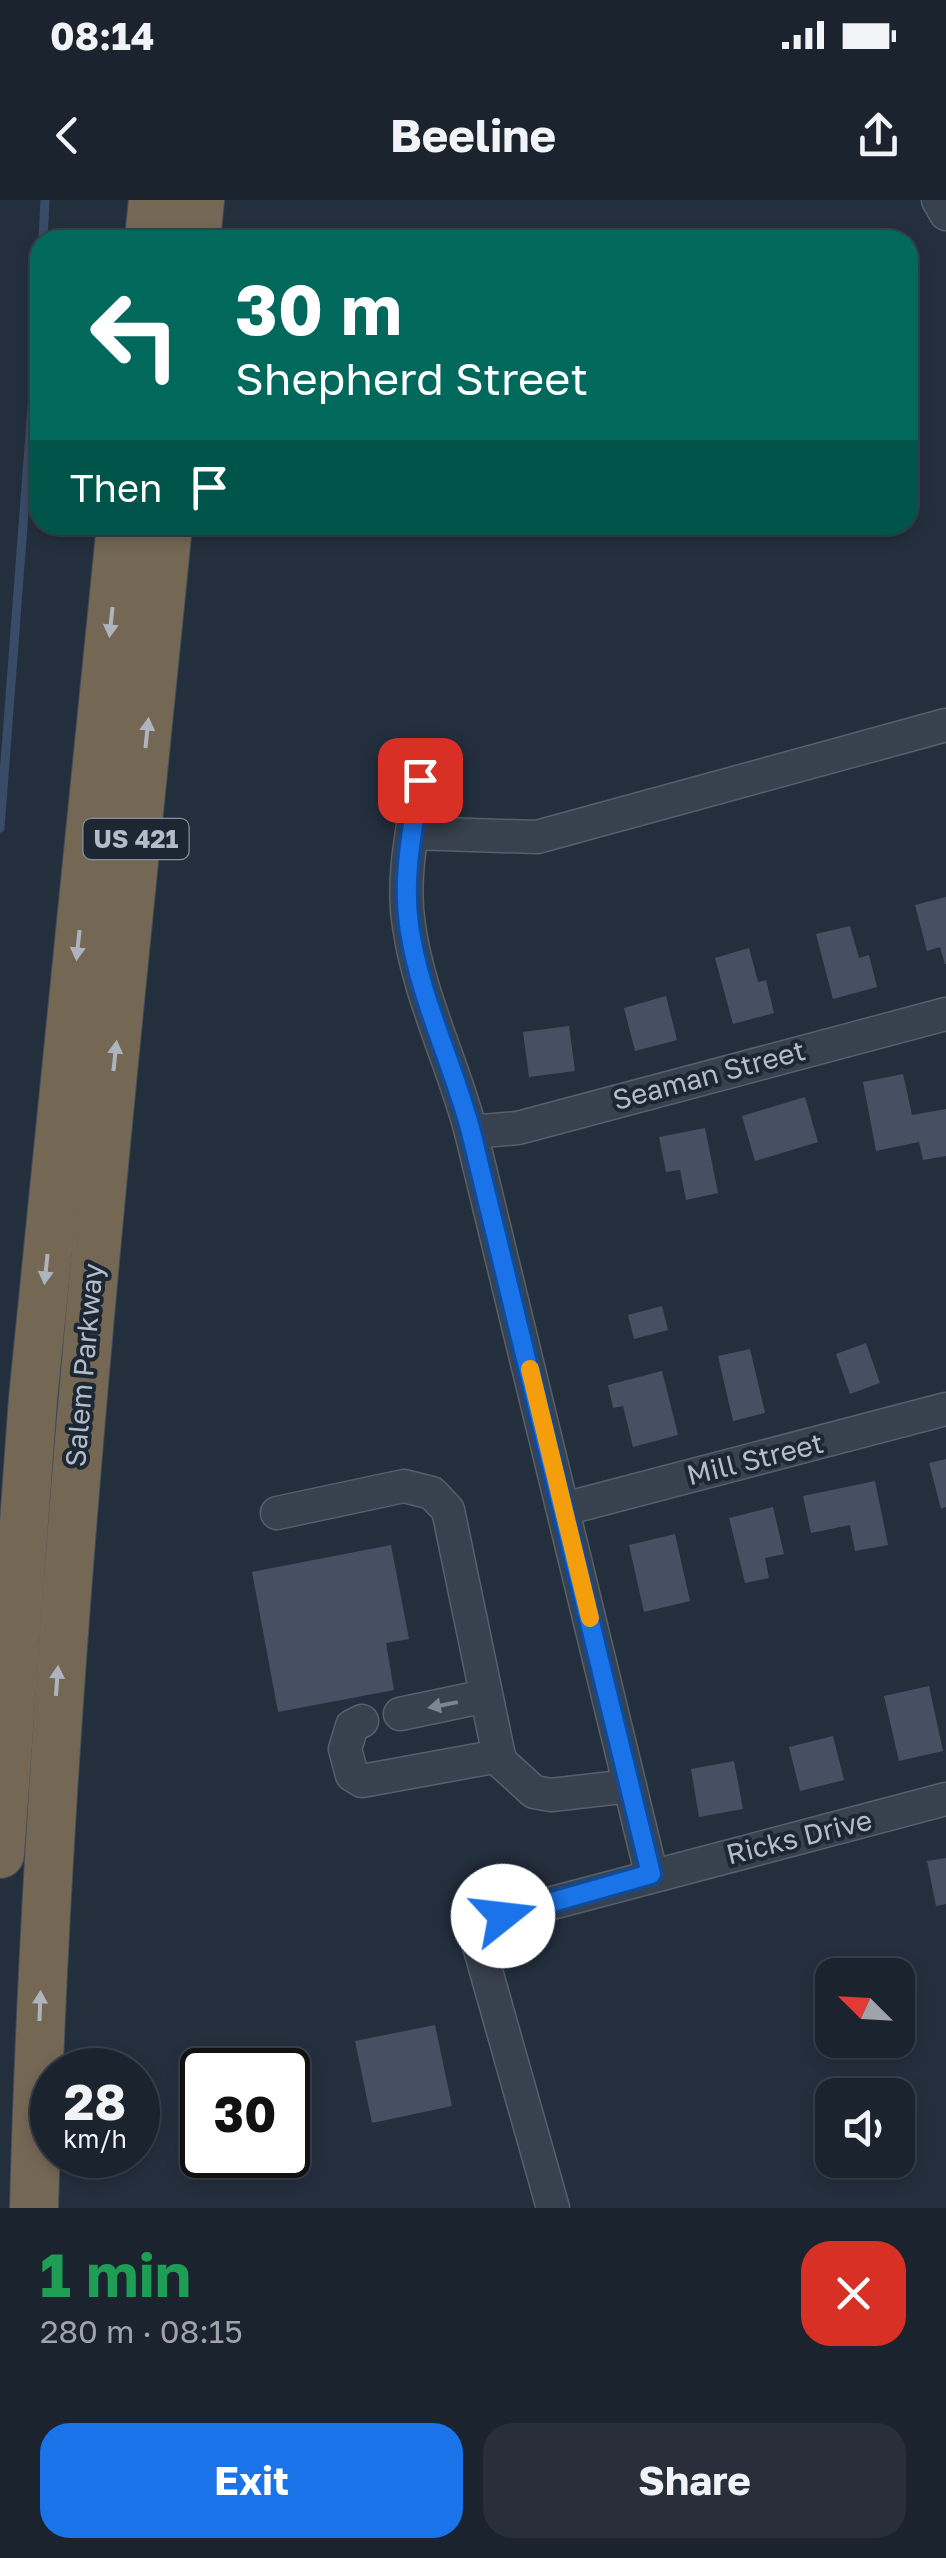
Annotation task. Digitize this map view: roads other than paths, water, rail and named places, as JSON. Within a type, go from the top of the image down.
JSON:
[{"type":"highway","points":[[150,230],[153,200]]},
{"type":"highway","points":[[197,230],[200,200]]},
{"type":"highway","name":"Salem Parkway","points":[[0,1854],[31,1418],[119,535]]},
{"type":"highway","name":"Salem Parkway","points":[[34,2208],[44,1899],[65,1570],[167,535]]},
{"type":"street","points":[[938,200],[946,214]]},
{"type":"street","points":[[412,832],[537,836],[946,725]]},
{"type":"street","points":[[420,780],[406,868],[409,927],[438,1038],[471,1132],[651,1874]]},
{"type":"street","name":"Seaman Street","points":[[471,1132],[518,1128],[946,1014]]},
{"type":"street","name":"Mill Street","points":[[564,1509],[946,1409]]},
{"type":"street","points":[[277,1514],[404,1486],[420,1486],[441,1500],[448,1510],[499,1756],[534,1792],[551,1795],[630,1786]]},
{"type":"street","points":[[400,1714],[486,1696]]},
{"type":"street","points":[[362,1721],[352,1726],[345,1749],[352,1775],[362,1782],[499,1756]]},
{"type":"street","name":"Ricks Drive","points":[[554,2208],[479,1946],[503,1916],[946,1798]]},
{"type":"waterway","points":[[44,230],[45,200]]},
{"type":"waterway","points":[[0,828],[30,434]]}]
